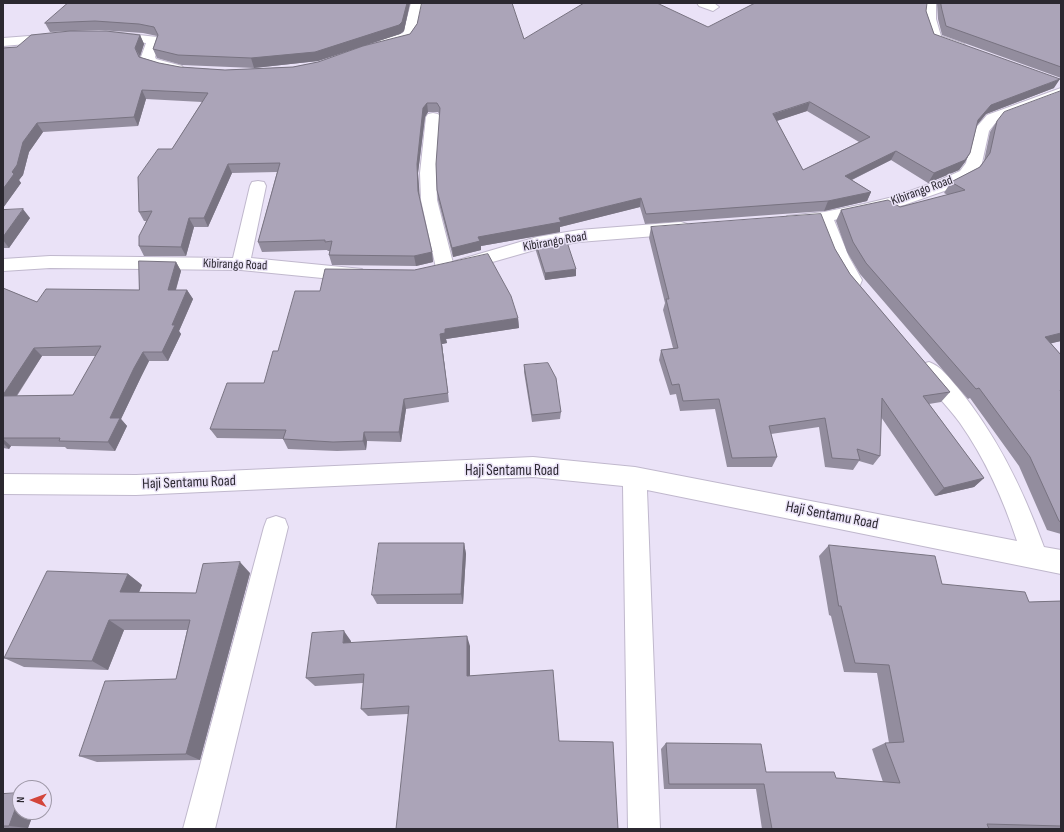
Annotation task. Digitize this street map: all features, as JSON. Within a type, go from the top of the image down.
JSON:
[{"type":"street","points":[[371,48],[409,36],[417,3]]},
{"type":"street","points":[[930,3],[930,20],[935,38],[971,51]]},
{"type":"street","points":[[26,40],[43,26]]},
{"type":"street","points":[[98,36],[130,37],[152,40],[153,43],[148,57],[150,62],[169,68],[188,70]]},
{"type":"street","points":[[3,42],[67,37]]},
{"type":"street","name":"Kibirango Road","points":[[776,222],[824,217],[898,201],[966,174],[974,163],[982,130],[992,118],[1059,87]]},
{"type":"street","name":"Kibirango Road","points":[[433,117],[428,173],[429,200],[438,269],[475,261],[537,243],[579,236],[698,227]]},
{"type":"street","points":[[240,264],[258,186]]},
{"type":"street","points":[[824,217],[834,246],[843,264],[863,293]]},
{"type":"street","name":"Kibirango Road","points":[[3,265],[50,262],[240,264],[273,266],[322,272],[372,274]]},
{"type":"street","points":[[915,353],[972,423],[1000,469],[1019,511],[1035,557]]},
{"type":"street","name":"Haji Sentamu Road","points":[[3,484],[136,485],[533,467],[635,477],[1061,562]]},
{"type":"street","points":[[635,477],[644,829]]},
{"type":"street","points":[[199,829],[276,527]]},
{"type":"building","points":[[68,3],[407,3],[402,22],[399,25],[315,52],[251,58],[178,55],[153,49],[158,35],[154,27],[139,24],[95,21],[45,23]]},
{"type":"building","points":[[422,3],[512,3],[524,39],[584,3],[657,3],[708,27],[755,3],[927,3],[926,11],[934,34],[1060,79],[991,105],[978,120],[970,153],[965,160],[934,173],[896,151],[845,176],[871,192],[828,201],[646,214],[641,198],[559,218],[561,222],[478,237],[480,241],[452,248],[437,190],[436,164],[440,108],[437,103],[427,103],[423,108],[417,164],[418,191],[432,252],[414,256],[329,255],[332,241],[325,242],[325,240],[258,242],[280,163],[228,164],[204,218],[189,218],[181,247],[139,246],[139,236],[152,211],[139,212],[138,177],[158,149],[172,149],[208,93],[142,90],[134,117],[37,123],[23,142],[17,165],[12,172],[14,174],[3,189],[3,48],[17,47],[31,35],[70,31],[106,31],[140,35],[135,48],[139,57],[180,67],[225,70],[293,67],[318,62],[363,46],[410,34],[417,24]],"holes":[[[810,102],[870,137],[803,170],[773,114]]]},
{"type":"building","points":[[941,3],[1061,3],[1061,67],[946,26]]},
{"type":"building","points":[[1061,91],[1061,333],[1045,337],[1061,355],[1061,522],[1059,521],[1030,457],[979,388],[976,389],[866,263],[853,242],[841,210],[888,200],[900,207],[965,190],[951,182],[980,167],[990,153],[997,121],[1004,112]]},
{"type":"building","points":[[23,209],[3,237],[3,210]]},
{"type":"building","points":[[821,214],[835,249],[850,274],[950,392],[923,396],[984,478],[944,488],[882,398],[880,456],[857,449],[860,460],[832,458],[825,418],[769,426],[777,457],[732,458],[719,399],[683,401],[679,384],[672,385],[661,350],[678,348],[666,299],[669,299],[651,227]]},
{"type":"building","points":[[566,239],[576,269],[545,273],[536,244]]},
{"type":"building","points":[[488,254],[511,296],[518,318],[445,329],[445,333],[440,334],[448,393],[404,399],[399,432],[364,432],[363,441],[333,442],[283,439],[286,430],[210,429],[227,383],[264,383],[273,351],[278,351],[295,291],[320,291],[325,269],[414,270]]},
{"type":"building","points":[[139,261],[176,262],[168,290],[187,290],[172,325],[175,325],[162,352],[143,352],[134,368],[110,418],[120,418],[108,442],[59,441],[60,438],[3,438],[3,396],[73,395],[101,346],[34,348],[3,395],[3,288],[37,302],[46,289],[139,290]]},
{"type":"building","points":[[548,363],[556,378],[561,412],[532,415],[524,365]]},
{"type":"building","points":[[379,543],[464,543],[461,594],[372,595]]},
{"type":"building","points":[[829,545],[935,556],[942,584],[1025,592],[1029,602],[1061,601],[1061,826],[987,824],[989,829],[772,829],[764,784],[669,784],[666,743],[761,744],[766,772],[834,772],[836,778],[900,783],[885,743],[904,742],[889,665],[855,663],[841,606],[839,606]]},
{"type":"building","points":[[240,562],[186,754],[79,756],[105,681],[176,679],[190,620],[109,620],[92,661],[4,658],[47,571],[128,574],[120,592],[196,593],[203,564]]},
{"type":"building","points":[[344,631],[343,643],[467,636],[467,676],[553,670],[559,741],[613,742],[618,829],[396,829],[409,706],[361,709],[364,674],[306,678],[312,633]]},
{"type":"building","points":[[12,793],[12,818],[9,826],[3,826],[3,794]]}]
